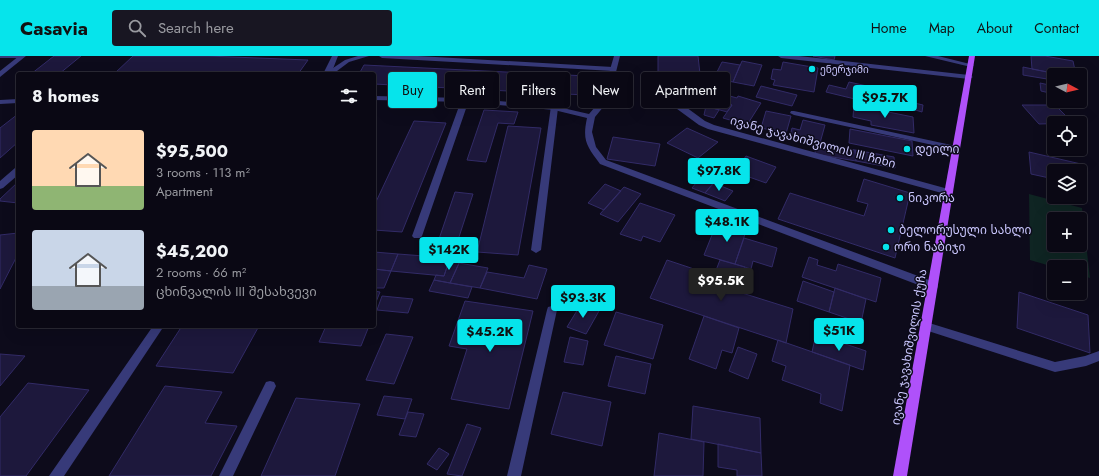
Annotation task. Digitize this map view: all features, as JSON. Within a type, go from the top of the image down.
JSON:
[{"type":"main road","name":"ივანე ჯავახიშვილის ქუჩა","points":[[900,476],[972,60]]},
{"type":"street","points":[[0,56],[22,56]]},
{"type":"street","points":[[0,75],[22,56]]},
{"type":"street","points":[[328,72],[335,56]]},
{"type":"street","points":[[330,72],[347,61],[366,56]]},
{"type":"street","points":[[382,56],[613,69]]},
{"type":"street","points":[[617,56],[605,100],[591,117],[588,132],[592,147],[603,162],[933,286]]},
{"type":"street","points":[[781,56],[969,77]]},
{"type":"street","points":[[928,56],[972,60]]},
{"type":"street","points":[[376,98],[445,100]]},
{"type":"street","points":[[0,102],[16,101]]},
{"type":"street","points":[[417,236],[462,108]]},
{"type":"street","points":[[536,250],[554,108],[591,117]]},
{"type":"street","name":"ივანე ჯავახიშვილის III ჩიხი","points":[[681,108],[702,123],[711,126],[949,192]]},
{"type":"street","points":[[794,113],[956,148]]},
{"type":"street","points":[[0,186],[16,172]]},
{"type":"street","points":[[514,476],[552,310]]},
{"type":"street","points":[[926,326],[1055,367],[1086,361],[1099,356]]},
{"type":"street","points":[[56,476],[158,328]]},
{"type":"street","points":[[226,476],[270,386]]},
{"type":"green space","points":[[1029,194],[1047,199],[1047,204],[1067,204],[1082,208],[1082,212],[1047,212],[1047,252],[1087,252],[1090,278],[1087,277],[1087,260],[1047,260],[1047,265],[1030,260]]},
{"type":"building","points":[[54,56],[81,56],[61,72],[34,72]]},
{"type":"building","points":[[133,56],[207,56],[308,60],[299,72],[116,72]]},
{"type":"building","points":[[658,56],[698,56],[700,72],[658,72]]},
{"type":"building","points":[[813,56],[835,56],[834,60]]},
{"type":"building","points":[[1031,56],[1045,56],[1073,61],[1074,68],[1047,68],[1047,72],[1032,69]]},
{"type":"building","points":[[742,61],[762,65],[754,86],[733,82]]},
{"type":"building","points":[[722,62],[740,65],[733,82],[730,81],[730,72],[717,72]]},
{"type":"building","points":[[783,62],[818,68],[814,92],[773,85],[775,80],[771,79],[773,69],[781,70]]},
{"type":"building","points":[[364,65],[507,72],[507,91],[499,91],[499,72],[445,72],[445,88],[437,87],[437,72],[388,72],[388,85],[376,84],[376,72],[360,72]]},
{"type":"building","points":[[1023,67],[1047,72],[1047,79],[1023,75]]},
{"type":"building","points":[[570,75],[578,76],[578,95],[570,94]]},
{"type":"building","points":[[849,82],[899,93],[896,109],[826,92],[829,85],[846,89]]},
{"type":"building","points":[[1040,83],[1047,84],[1047,92],[1041,91]]},
{"type":"building","points":[[761,86],[797,95],[792,106],[756,97]]},
{"type":"building","points":[[730,96],[737,98],[738,96],[761,103],[747,125],[723,118],[732,105],[730,104]]},
{"type":"building","points":[[906,101],[923,105],[922,112],[905,107]]},
{"type":"building","points":[[854,105],[913,117],[914,133],[871,125],[871,121],[853,117]]},
{"type":"building","points":[[1022,105],[1047,105],[1047,108],[1058,108],[1066,116],[1047,116],[1047,124],[1039,124]]},
{"type":"building","points":[[706,108],[719,110],[714,118],[704,115]]},
{"type":"building","points":[[713,108],[730,108],[727,112]]},
{"type":"building","points":[[484,110],[518,112],[514,124],[498,123],[486,162],[467,160]]},
{"type":"building","points":[[766,111],[791,116],[785,137],[775,134],[776,131],[761,128]]},
{"type":"building","points":[[16,116],[16,144],[0,158],[0,128]]},
{"type":"building","points":[[803,120],[825,125],[820,143],[790,136],[792,128],[800,130]]},
{"type":"building","points":[[414,121],[446,123],[402,232],[376,230],[376,202]]},
{"type":"building","points":[[508,126],[541,128],[518,255],[477,252]]},
{"type":"building","points":[[687,128],[718,142],[698,158],[667,143]]},
{"type":"building","points":[[850,129],[912,141],[913,156],[849,143]]},
{"type":"building","points":[[613,137],[660,144],[655,166],[607,159]]},
{"type":"building","points":[[816,143],[855,150],[856,161],[815,154]]},
{"type":"building","points":[[855,150],[894,157],[895,168],[856,161]]},
{"type":"building","points":[[1029,152],[1081,164],[1047,164],[1047,177],[1031,174]]},
{"type":"building","points":[[746,156],[776,167],[766,183],[735,172]]},
{"type":"building","points":[[705,172],[718,177],[705,193],[692,188]]},
{"type":"building","points":[[864,179],[910,193],[895,258],[778,219],[790,193],[864,216],[868,204],[857,201]]},
{"type":"building","points":[[714,183],[733,191],[725,201],[705,193]]},
{"type":"building","points":[[16,184],[16,203],[0,201],[0,199]]},
{"type":"building","points":[[605,184],[621,191],[604,210],[588,203]]},
{"type":"building","points":[[624,187],[641,194],[618,222],[600,214]]},
{"type":"building","points":[[455,192],[473,194],[458,240],[439,239]]},
{"type":"building","points":[[640,203],[675,215],[660,242],[643,236],[641,241],[620,234]]},
{"type":"building","points":[[733,221],[748,225],[735,264],[704,255],[714,230],[728,234]]},
{"type":"building","points":[[16,233],[16,258],[0,289],[0,235]]},
{"type":"building","points":[[744,238],[777,248],[772,267],[753,261],[751,269],[735,264]]},
{"type":"building","points":[[376,252],[398,254],[391,271],[376,269]]},
{"type":"building","points":[[398,254],[450,258],[444,276],[391,271]]},
{"type":"building","points":[[809,257],[818,260],[817,265],[836,271],[838,264],[881,278],[876,302],[802,277]]},
{"type":"building","points":[[450,258],[461,259],[450,283],[434,280],[436,275],[444,276]]},
{"type":"building","points":[[667,260],[709,274],[707,282],[793,309],[786,343],[650,298]]},
{"type":"building","points":[[720,260],[745,267],[739,286],[713,278]]},
{"type":"building","points":[[459,263],[488,268],[480,288],[450,283]]},
{"type":"building","points":[[529,265],[547,269],[537,299],[480,288],[487,272],[524,278]]},
{"type":"building","points":[[376,269],[391,271],[384,288],[376,288]]},
{"type":"building","points":[[434,280],[472,287],[468,298],[429,291]]},
{"type":"building","points":[[803,281],[834,292],[829,312],[797,301]]},
{"type":"building","points":[[835,288],[866,299],[861,323],[829,312]]},
{"type":"building","points":[[376,291],[380,292],[376,302]]},
{"type":"building","points":[[1019,292],[1088,315],[1090,353],[1017,328]]},
{"type":"building","points":[[382,296],[413,299],[408,313],[377,310]]},
{"type":"building","points":[[465,301],[533,311],[509,409],[451,399],[467,349],[449,346]]},
{"type":"building","points":[[581,304],[599,311],[586,334],[567,327]]},
{"type":"building","points":[[616,312],[663,325],[653,359],[604,345]]},
{"type":"building","points":[[704,316],[739,328],[732,353],[722,350],[716,369],[689,359]]},
{"type":"building","points":[[181,328],[258,328],[233,373],[156,366]]},
{"type":"building","points":[[325,328],[368,328],[361,346],[319,342]]},
{"type":"building","points":[[386,334],[413,337],[394,384],[366,380]]},
{"type":"building","points":[[816,334],[866,351],[863,370],[812,352]]},
{"type":"building","points":[[570,337],[588,341],[583,365],[564,362]]},
{"type":"building","points":[[778,340],[850,365],[842,411],[820,403],[821,394],[782,380],[786,366],[772,361]]},
{"type":"building","points":[[738,347],[757,354],[748,379],[729,371]]},
{"type":"building","points":[[0,354],[25,356],[0,386]]},
{"type":"building","points":[[616,356],[651,364],[645,394],[608,386]]},
{"type":"building","points":[[28,383],[89,390],[26,476],[0,476],[0,417]]},
{"type":"building","points":[[165,386],[222,392],[205,423],[237,426],[211,476],[109,476]]},
{"type":"building","points":[[563,392],[611,402],[602,446],[551,434]]},
{"type":"building","points":[[384,396],[412,399],[405,419],[377,415]]},
{"type":"building","points":[[296,398],[360,404],[335,476],[261,476]]},
{"type":"building","points":[[693,406],[760,418],[761,453],[691,439]]},
{"type":"building","points":[[408,412],[424,414],[416,437],[399,435]]},
{"type":"building","points":[[467,424],[481,428],[462,476],[447,474]]},
{"type":"building","points":[[659,433],[704,442],[703,476],[654,476]]},
{"type":"building","points":[[718,444],[761,453],[762,476],[737,476],[737,470],[718,467]]},
{"type":"building","points":[[439,448],[449,454],[437,470],[427,464]]},
{"type":"place","name":"ენერჯიმი","points":[[812,69]]},
{"type":"place","name":"დეილი","points":[[907,149]]},
{"type":"place","name":"ნიკორა","points":[[900,198]]},
{"type":"place","name":"ბელორუსული სახლი","points":[[891,230]]},
{"type":"place","name":"ორი ნაბიჯი","points":[[886,247]]}]
